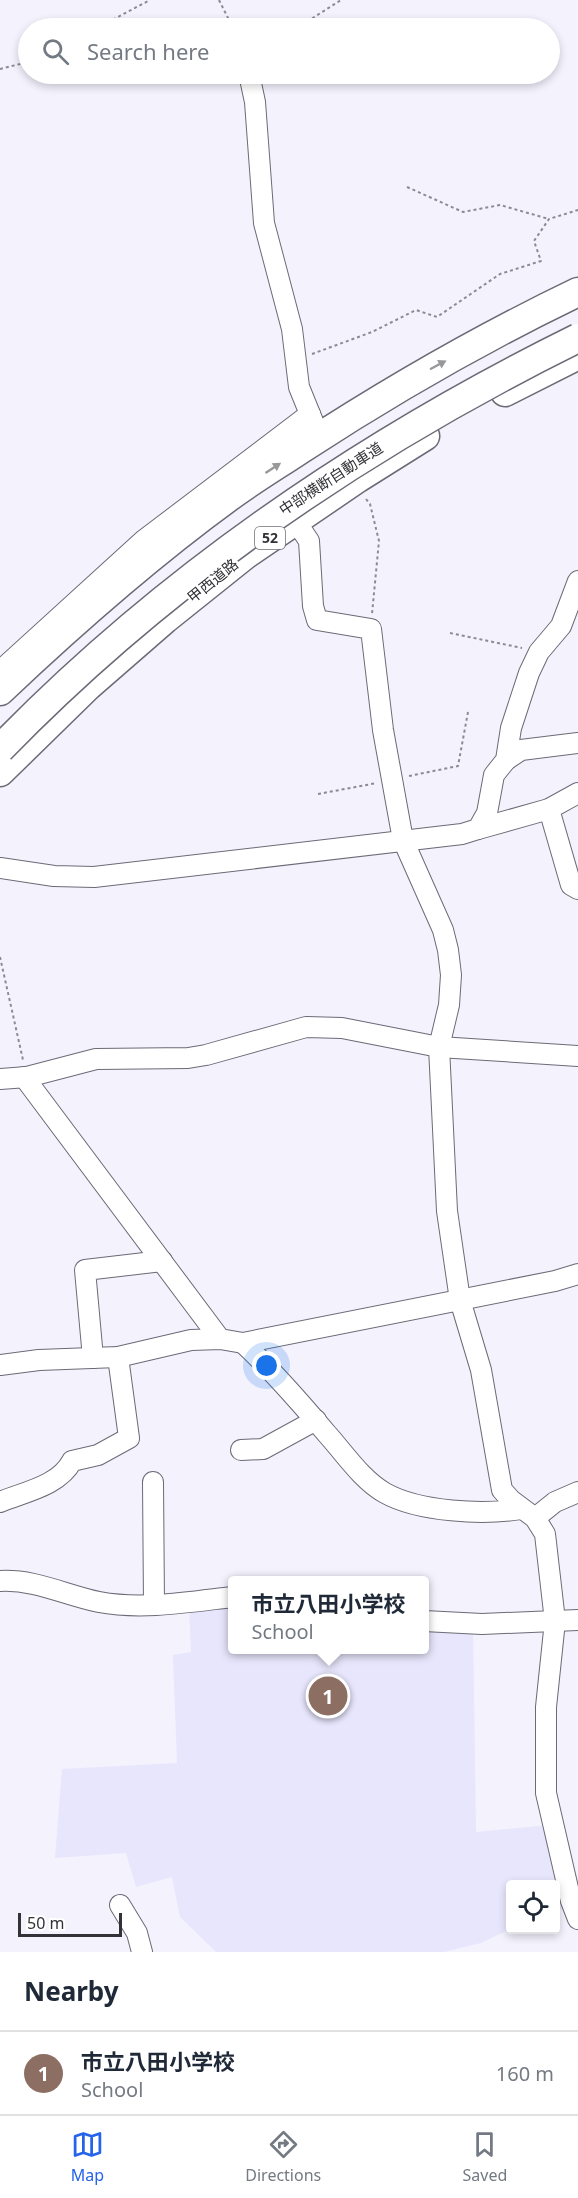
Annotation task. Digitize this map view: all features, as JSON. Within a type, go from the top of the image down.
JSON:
[{"type":"highway","points":[[0,691],[144,562],[230,496],[315,426],[578,292]]},
{"type":"highway","name":"中部横断自動車道","points":[[0,749],[74,677],[133,626],[213,561],[286,507],[443,409],[578,338]]},
{"type":"highway","name":"甲西道路","points":[[0,772],[88,686],[165,619],[245,555],[435,430],[578,355]]},
{"type":"street","points":[[0,670],[144,540],[315,426],[299,387],[292,329],[264,223],[255,102],[251,84]]},
{"type":"street","points":[[295,520],[309,541],[313,606],[317,620],[371,629],[383,730],[403,840],[443,930],[448,950],[451,975],[449,1005],[439,1047],[447,1211],[460,1300],[481,1370],[502,1490],[528,1513],[545,1534],[555,1621],[546,1707],[546,1793],[576,1906]]},
{"type":"street","points":[[506,760],[511,728],[529,673],[539,652],[561,626],[578,581]]},
{"type":"street","points":[[478,829],[487,813],[494,775],[506,760],[521,750],[578,743]]},
{"type":"street","points":[[0,868],[54,876],[94,877],[462,834],[549,809],[578,793]]},
{"type":"street","points":[[549,809],[572,885],[578,889]]},
{"type":"street","points":[[0,1079],[26,1077],[96,1059],[188,1058],[206,1055],[306,1026],[342,1028],[439,1047],[578,1056]]},
{"type":"street","points":[[26,1077],[220,1339]]},
{"type":"street","points":[[93,1358],[85,1270],[162,1261]]},
{"type":"street","points":[[0,1365],[39,1360],[118,1357],[191,1340],[220,1339],[243,1342],[555,1281],[578,1274]]},
{"type":"street","points":[[243,1342],[286,1385],[362,1474],[383,1492],[401,1501],[458,1510],[528,1513],[578,1492]]},
{"type":"street","points":[[0,1502],[49,1483],[67,1470],[72,1461],[98,1455],[129,1438],[118,1357]]},
{"type":"street","points":[[241,1450],[263,1449],[316,1420]]},
{"type":"street","points":[[153,1482],[154,1604]]},
{"type":"street","points":[[0,1581],[28,1582],[98,1602],[127,1605],[177,1604],[228,1598]]},
{"type":"street","points":[[429,1621],[482,1624],[578,1620]]},
{"type":"street","points":[[120,1905],[137,1933],[142,1952]]},
{"type":"path","points":[[116,18],[150,0]]},
{"type":"path","points":[[219,0],[228,18]]},
{"type":"path","points":[[313,18],[341,0]]},
{"type":"path","points":[[0,69],[18,64]]},
{"type":"path","points":[[407,187],[463,212],[500,205],[549,219],[578,210]]},
{"type":"path","points":[[296,360],[372,332],[416,310],[437,317],[500,274],[541,261],[534,241],[549,219]]},
{"type":"path","points":[[353,482],[370,504],[379,541],[371,629]]},
{"type":"path","points":[[450,633],[539,652]]},
{"type":"path","points":[[318,794],[458,766],[468,712]]},
{"type":"path","points":[[0,957],[26,1077]]},
{"type":"shaded area","points":[[228,1600],[228,1654],[429,1654],[429,1629],[473,1629],[476,1832],[549,1825],[569,1906],[560,1909],[560,1880],[506,1880],[506,1931],[481,1943],[444,1952],[216,1952],[180,1917],[172,1877],[136,1887],[126,1853],[55,1858],[62,1769],[177,1763],[173,1655],[191,1652],[189,1605]]},
{"type":"place","name":"市立八田小学校","points":[[328,1696]]}]
